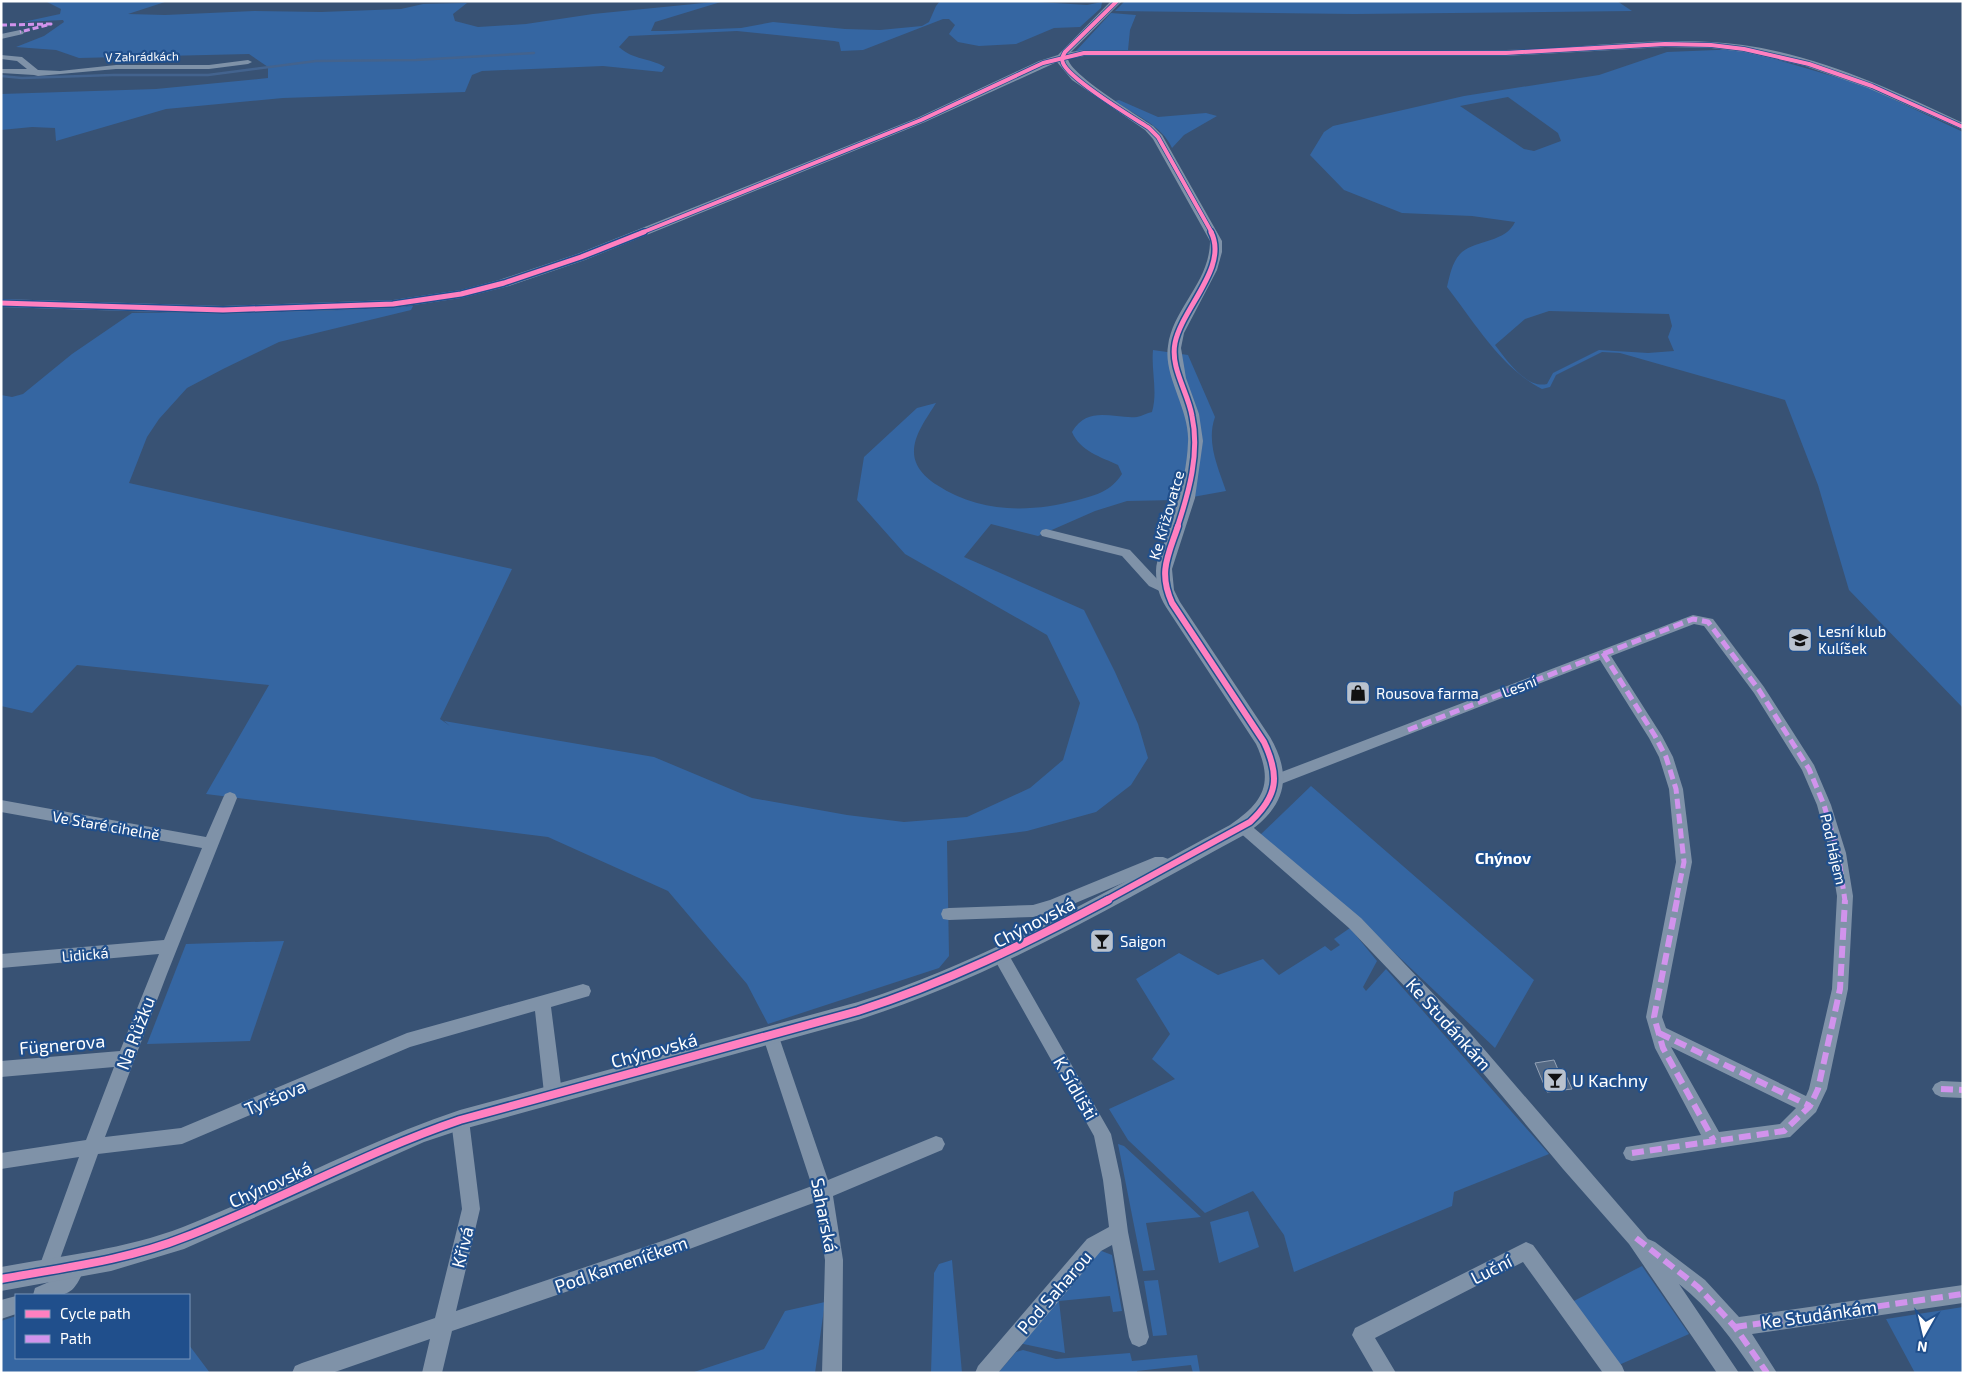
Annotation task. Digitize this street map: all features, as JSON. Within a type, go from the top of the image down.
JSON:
[{"type":"street","points":[[1062,57],[1117,1]]},
{"type":"street","points":[[1,36],[20,32]]},
{"type":"street","points":[[1,303],[222,310],[393,304],[461,294],[523,277],[581,257],[921,120],[1043,63],[1084,53],[1516,53],[1711,44],[1768,53],[1847,75],[1896,95],[1963,127]]},
{"type":"street","name":"Ke Křižovatce","points":[[1062,57],[1063,64],[1068,72],[1149,128],[1158,137],[1216,241],[1216,252],[1211,270],[1177,333],[1174,348],[1179,378],[1192,414],[1196,441],[1187,498],[1164,569],[1166,590],[1174,607],[1264,742],[1274,763],[1276,780]]},
{"type":"street","points":[[1,58],[19,59],[38,74]]},
{"type":"street","name":"V Zahrádkách","points":[[1,71],[38,74],[116,67],[209,67],[248,62]]},
{"type":"street","points":[[1046,532],[1126,554],[1135,559],[1150,582],[1156,587],[1166,590]]},
{"type":"street","name":"Lesní","points":[[1276,780],[1693,619],[1708,622]]},
{"type":"street","name":"Pod Hájem","points":[[1632,1153],[1784,1131],[1810,1106],[1818,1089],[1840,989],[1845,896],[1838,853],[1824,805],[1808,769],[1759,690],[1708,622]]},
{"type":"street","points":[[1602,654],[1656,736],[1666,757],[1676,788],[1684,862],[1654,1017],[1663,1048],[1714,1141]]},
{"type":"street","name":"Chýnovská","points":[[1,1280],[47,1270],[76,1267],[143,1251],[184,1238],[419,1134],[460,1120],[858,1011],[908,995],[1000,956],[1244,827],[1261,812],[1269,801],[1274,792],[1276,780]]},
{"type":"street","name":"Na Růžku","points":[[47,1270],[168,946],[230,798]]},
{"type":"street","name":"Ve Staré cihelně","points":[[1,806],[211,844]]},
{"type":"street","name":"Ke Studánkám","points":[[1244,827],[1355,924],[1459,1032],[1569,1163],[1636,1238],[1729,1373]]},
{"type":"street","points":[[949,914],[1033,911],[1054,906],[1155,863],[1171,866]]},
{"type":"street","name":"Lidická","points":[[1,961],[168,946]]},
{"type":"street","name":"K Sídlišti","points":[[1000,956],[1102,1134],[1112,1180],[1119,1232]]},
{"type":"street","name":"Tyršova","points":[[1,1160],[182,1136],[407,1040],[583,991]]},
{"type":"street","points":[[542,1002],[553,1093]]},
{"type":"street","points":[[1659,1033],[1810,1106]]},
{"type":"street","name":"Saharská","points":[[770,1034],[823,1191],[834,1260],[832,1373]]},
{"type":"street","name":"Fügnerova","points":[[1,1069],[126,1058]]},
{"type":"street","points":[[1941,1089],[1963,1090]]},
{"type":"street","name":"Křivá","points":[[432,1373],[442,1325],[466,1237],[471,1209],[460,1120]]},
{"type":"street","name":"Pod Kameníčkem","points":[[302,1373],[668,1248],[823,1191],[936,1144]]},
{"type":"street","points":[[1119,1232],[1139,1337]]},
{"type":"street","name":"Pod Saharou","points":[[985,1373],[1094,1245],[1119,1232]]},
{"type":"street","name":"Ke Studánkám","points":[[1636,1238],[1698,1287],[1736,1327],[1767,1373]]},
{"type":"street","name":"Luční","points":[[1386,1373],[1362,1335],[1526,1251],[1615,1373]]},
{"type":"street","points":[[44,1294],[66,1285],[76,1267]]},
{"type":"street","name":"Ke Studánkám","points":[[1736,1327],[1963,1294]]},
{"type":"street","points":[[1,1310],[15,1304]]},
{"type":"shaded area","points":[[45,1],[168,1],[128,14],[165,15],[254,11],[321,12],[401,9],[423,4],[467,3],[453,14],[455,21],[478,27],[526,24],[593,14],[724,1],[655,22],[651,31],[741,28],[773,22],[845,29],[880,30],[922,26],[929,22],[940,1],[1022,1],[1087,5],[1102,2],[1101,8],[1080,27],[1054,28],[1016,44],[979,46],[958,42],[949,34],[955,25],[949,19],[943,19],[863,50],[841,51],[839,42],[834,41],[737,31],[629,36],[619,47],[631,55],[665,67],[662,72],[603,66],[482,71],[472,75],[465,92],[283,98],[166,109],[56,141],[55,128],[32,127],[1,130],[1,94],[156,89],[268,78],[268,67],[249,54],[79,58],[56,50],[16,47],[44,36],[64,22],[63,20],[23,22],[60,14],[61,9]]},
{"type":"shaded area","points":[[1125,1],[1617,1],[1632,11],[1354,14],[1115,11]]},
{"type":"shaded area","points":[[1111,13],[1136,15],[1130,30],[1128,50],[1075,52]]},
{"type":"shaded area","points":[[1741,49],[1863,85],[1963,132],[1963,708],[1849,590],[1818,485],[1785,400],[1620,353],[1602,352],[1556,375],[1550,387],[1542,389],[1526,379],[1539,384],[1547,384],[1553,373],[1599,350],[1648,353],[1674,351],[1668,337],[1672,326],[1669,314],[1549,311],[1525,319],[1495,345],[1516,370],[1490,344],[1447,287],[1450,273],[1462,252],[1498,237],[1511,229],[1515,222],[1472,216],[1402,213],[1344,190],[1310,155],[1324,132],[1333,126],[1464,96],[1599,75],[1667,52]],"holes":[[[1508,97],[1558,133],[1561,141],[1534,151],[1524,149],[1460,106]]]},
{"type":"shaded area","points":[[1119,100],[1158,117],[1206,113],[1217,116],[1184,135],[1172,148],[1162,133],[1115,101]]},
{"type":"shaded area","points":[[413,306],[411,310],[279,342],[187,388],[159,419],[147,437],[129,483],[512,569],[440,719],[450,726],[444,721],[654,757],[752,798],[847,815],[904,822],[967,817],[1030,788],[1063,760],[1080,703],[1047,635],[905,554],[857,500],[864,457],[917,408],[936,403],[916,439],[914,452],[921,472],[937,485],[970,501],[1005,508],[1042,507],[1092,496],[1108,489],[1122,474],[1118,465],[1086,449],[1072,432],[1078,424],[1093,416],[1137,417],[1152,412],[1154,404],[1153,350],[1188,355],[1215,417],[1212,445],[1226,491],[1176,500],[1127,501],[1095,511],[1038,536],[991,524],[964,557],[1084,610],[1138,724],[1148,758],[1131,785],[1096,812],[1027,831],[947,841],[949,956],[939,968],[768,1024],[747,984],[668,891],[548,837],[206,794],[269,685],[77,665],[32,713],[1,706],[1,395],[12,397],[23,394],[72,354],[132,313],[345,310]]},
{"type":"shaded area","points":[[1311,786],[1534,980],[1495,1048],[1361,921],[1259,836]]},
{"type":"shaded area","points":[[1350,928],[1377,961],[1363,987],[1366,991],[1386,969],[1549,1154],[1454,1192],[1452,1206],[1294,1272],[1284,1235],[1253,1191],[1205,1213],[1128,1140],[1109,1109],[1175,1079],[1152,1059],[1170,1034],[1136,979],[1179,953],[1218,975],[1263,959],[1279,975],[1325,946],[1331,951],[1340,945],[1334,939]]},
{"type":"shaded area","points":[[284,941],[250,1041],[147,1044],[186,944]]},
{"type":"shaded area","points":[[1118,1144],[1124,1146],[1201,1217],[1146,1223],[1155,1270],[1143,1271]]},
{"type":"shaded area","points":[[1248,1211],[1259,1247],[1219,1263],[1210,1222]]},
{"type":"shaded area","points":[[1099,1250],[1112,1255],[1122,1311],[1113,1312],[1110,1296],[1059,1301],[1065,1353],[1019,1343]]},
{"type":"shaded area","points":[[952,1260],[962,1373],[931,1373],[934,1273],[939,1264]]},
{"type":"shaded area","points":[[1642,1266],[1689,1334],[1612,1368],[1566,1305]]},
{"type":"shaded area","points":[[1158,1280],[1167,1335],[1153,1336],[1144,1281]]},
{"type":"shaded area","points":[[825,1302],[815,1373],[691,1373],[764,1349],[785,1311]]},
{"type":"shaded area","points":[[1963,1307],[1963,1373],[1915,1373],[1886,1319]]},
{"type":"shaded area","points":[[15,1316],[15,1359],[190,1359],[190,1346],[210,1373],[1,1373],[1,1321]]},
{"type":"shaded area","points":[[1023,1350],[1056,1359],[1130,1353],[1132,1361],[1197,1355],[1200,1373],[1193,1373],[1191,1365],[1137,1371],[1137,1373],[998,1373],[1016,1352]]},
{"type":"building","name":"U Kachny","points":[[1554,1060],[1559,1072],[1564,1071],[1572,1089],[1547,1092],[1535,1063]]},
{"type":"waterway","points":[[1,76],[22,78],[113,75],[208,75],[316,61],[416,60],[534,53]]},
{"type":"marked path","points":[[1,25],[51,24],[20,32]]},
{"type":"marked path","points":[[1408,730],[1693,619],[1708,622],[1759,690],[1809,769],[1824,805],[1838,853],[1845,896],[1840,989],[1818,1089],[1810,1106],[1784,1131],[1632,1153]]},
{"type":"marked path","points":[[1603,653],[1655,736],[1666,757],[1676,789],[1684,862],[1654,1017],[1663,1048],[1714,1141]]},
{"type":"marked path","points":[[1659,1033],[1810,1106]]},
{"type":"marked path","points":[[1941,1089],[1963,1090]]},
{"type":"marked path","points":[[1636,1238],[1698,1287],[1735,1327],[1767,1373]]},
{"type":"marked path","points":[[1735,1327],[1963,1294]]},
{"type":"cycle path","points":[[1,1279],[111,1259],[184,1238],[419,1134],[460,1120],[858,1011],[908,995],[1046,933],[1237,830],[1250,822],[1268,803],[1275,781],[1271,756],[1264,742],[1172,603],[1166,590],[1164,569],[1187,498],[1196,441],[1192,414],[1179,378],[1174,348],[1177,333],[1211,270],[1216,252],[1216,241],[1158,137],[1149,128],[1076,78],[1063,64],[1062,57],[1065,52],[1117,1]]},
{"type":"cycle path","points":[[1,303],[223,310],[393,304],[461,294],[504,283],[581,257],[921,120],[1043,63],[1084,53],[1506,53],[1665,44],[1711,45],[1777,55],[1841,74],[1903,99],[1963,127]]},
{"type":"place","name":"Lesní klub Kulíšek","points":[[1800,640]]},
{"type":"place","name":"Rousova farma","points":[[1358,693]]},
{"type":"place","name":"Saigon","points":[[1102,941]]},
{"type":"place","name":"U Kachny","points":[[1555,1080]]},
{"type":"district","name":"Chýnov","points":[[1503,857]]}]
